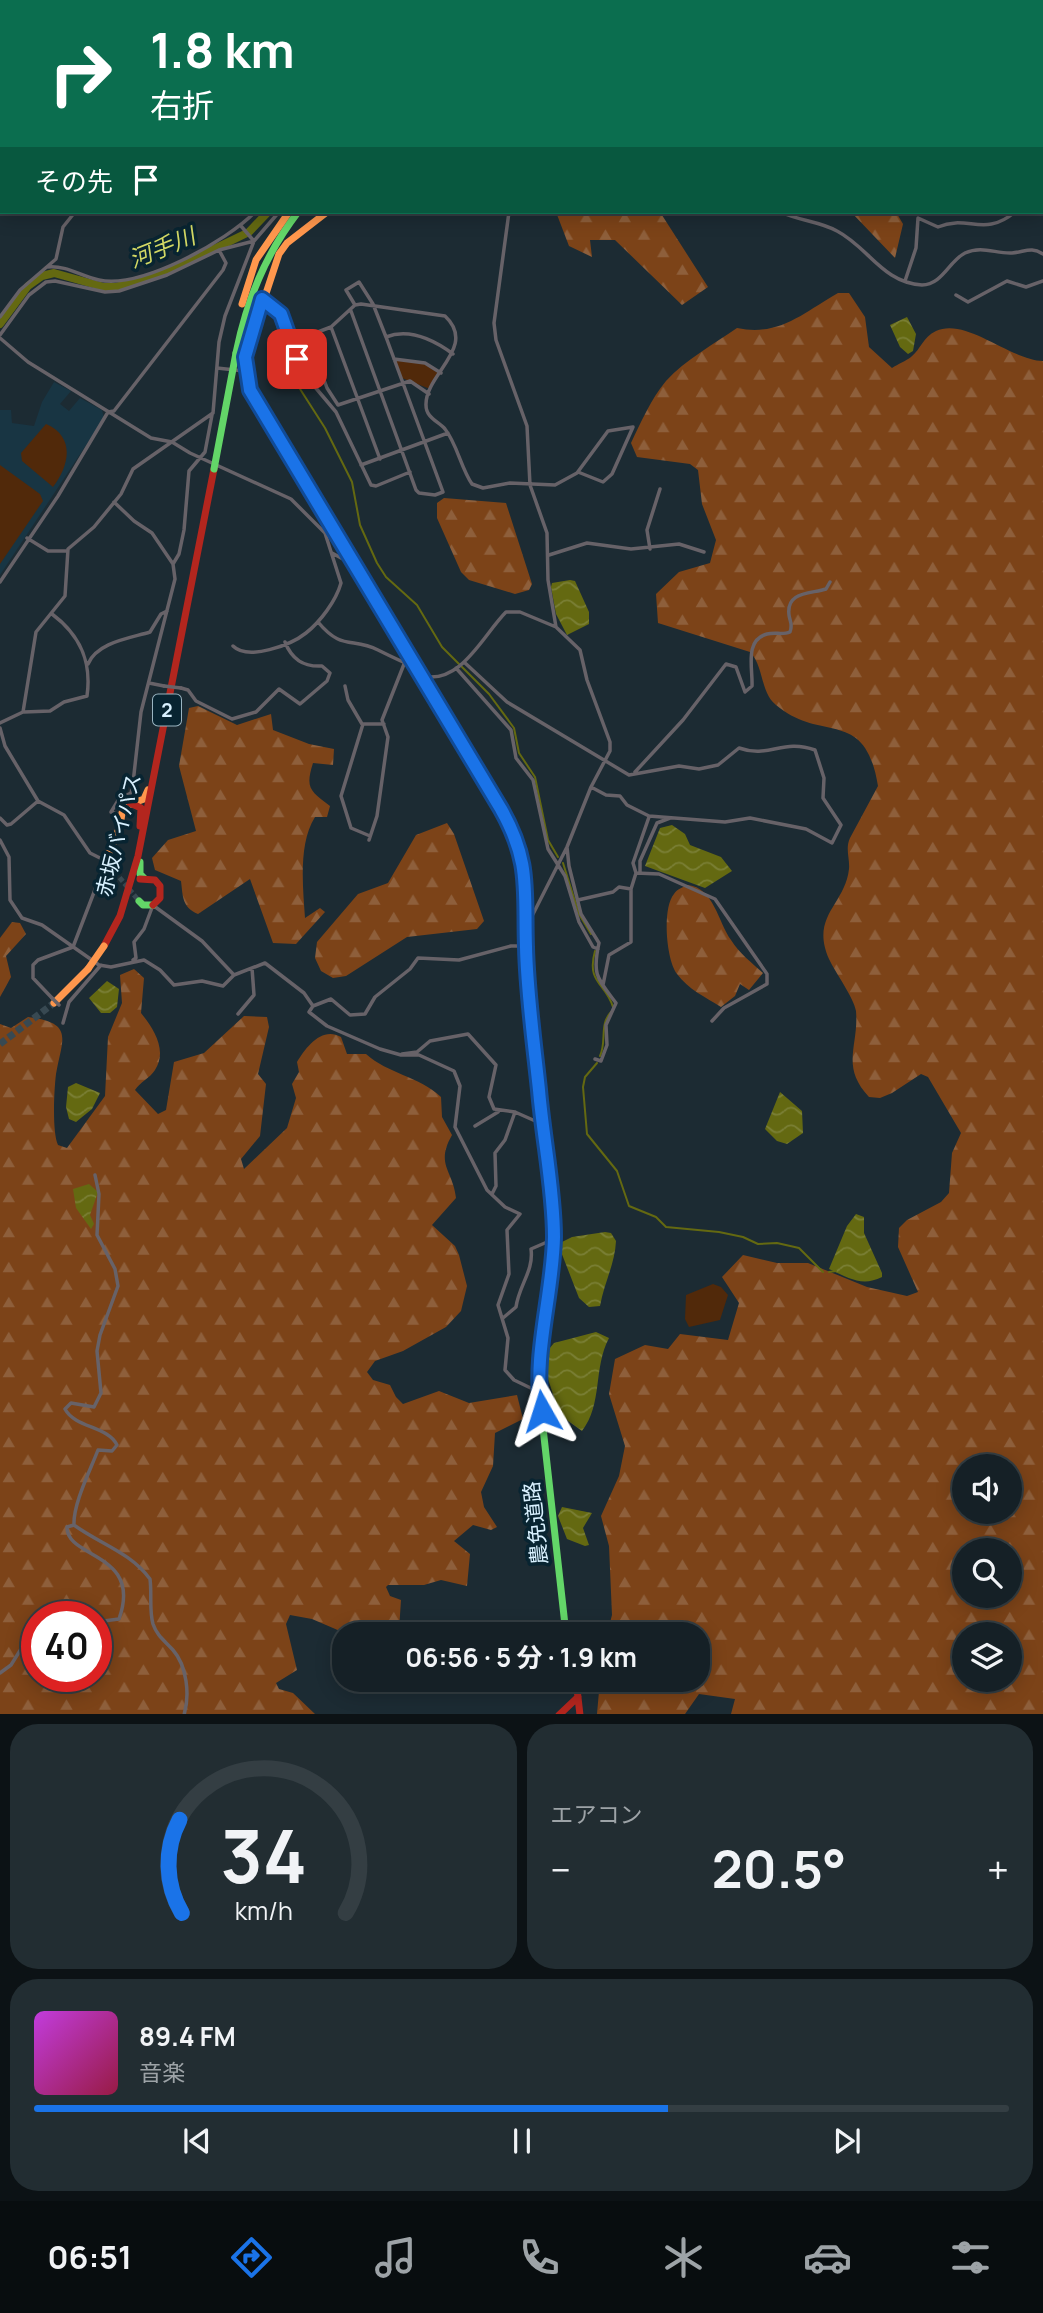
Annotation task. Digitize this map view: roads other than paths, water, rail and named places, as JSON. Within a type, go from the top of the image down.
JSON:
[{"type":"main road","name":"赤坂バイパス","points":[[86,968],[54,1003],[86,968],[102,945],[128,893],[149,806],[214,467],[242,303],[256,260],[288,214]]},
{"type":"main road","name":"赤坂バイパス","points":[[235,353],[248,298],[259,269],[282,230],[296,214]]},
{"type":"main road","points":[[244,371],[249,338],[279,254],[287,243],[324,214]]},
{"type":"main road","name":"農免道路","points":[[244,371],[250,390],[517,841],[528,892],[526,946],[554,1239],[538,1392],[565,1622]]},
{"type":"main road","name":"赤坂バイパス","points":[[102,945],[122,903],[136,855],[214,467]]},
{"type":"main road","points":[[108,863],[123,807],[144,799],[150,786]]},
{"type":"main road","points":[[129,803],[141,808],[142,813],[136,855]]},
{"type":"main road","points":[[144,878],[139,868],[149,806]]},
{"type":"main road","points":[[128,893],[136,881],[144,878],[155,880],[161,890],[160,898],[153,905],[143,905],[139,901]]},
{"type":"main road","points":[[577,1692],[580,1714]]},
{"type":"main road","points":[[559,1714],[578,1697]]},
{"type":"street","points":[[0,317],[20,290],[56,259],[63,227],[73,214]]},
{"type":"street","points":[[47,267],[59,266],[98,280],[124,279],[182,260],[242,227],[253,214]]},
{"type":"street","points":[[173,564],[179,554],[184,530],[189,471],[203,457],[213,413],[225,316],[254,241],[277,214]]},
{"type":"street","points":[[509,214],[494,323],[496,340],[527,426],[530,485],[547,533],[548,580],[556,627]]},
{"type":"street","points":[[785,214],[799,221],[837,231],[891,277],[924,285],[932,283],[963,253],[988,248],[1010,253],[1030,248],[1043,254]]},
{"type":"street","points":[[905,281],[916,248],[918,218],[938,227],[949,222],[984,226],[1012,214]]},
{"type":"street","points":[[242,227],[254,241]]},
{"type":"street","points":[[233,646],[238,651],[250,654],[299,638],[318,622],[341,583],[325,533],[308,513],[291,499],[214,467],[203,457],[172,442],[151,438],[28,362],[0,337],[29,295],[47,282],[55,281],[106,292],[119,290],[167,275],[219,250],[254,241]]},
{"type":"street","points":[[0,582],[27,538],[58,496],[108,412],[114,411],[223,270],[226,263],[219,250]]},
{"type":"street","points":[[956,295],[968,302],[1007,281],[1026,287],[1043,281]]},
{"type":"street","points":[[351,311],[419,493],[435,495],[443,492],[373,304],[359,282],[346,290],[355,305]]},
{"type":"street","points":[[262,299],[281,314],[289,343],[308,381],[336,412],[371,485],[376,486],[410,472]]},
{"type":"street","points":[[355,305],[373,304],[445,316],[456,328],[453,354],[429,394],[426,408],[432,419],[448,433],[471,484],[483,488],[510,484],[555,485],[578,472],[608,431],[633,427],[612,474],[603,482],[578,472]]},
{"type":"street","points":[[289,343],[331,327],[355,305]]},
{"type":"street","points":[[331,327],[380,459]]},
{"type":"street","points":[[386,337],[400,333],[431,339],[453,354]]},
{"type":"street","points":[[308,336],[327,388],[338,405],[410,381],[429,394]]},
{"type":"street","points":[[394,359],[425,363],[441,373]]},
{"type":"street","points":[[217,368],[244,371]]},
{"type":"street","points":[[214,467],[236,371]]},
{"type":"street","points":[[27,538],[48,551],[68,551],[94,527],[114,502],[133,469],[213,413]]},
{"type":"street","points":[[362,465],[448,433]]},
{"type":"street","points":[[649,549],[647,530],[660,489]]},
{"type":"street","points":[[114,502],[134,522],[152,533],[173,564],[175,579],[141,712],[131,793],[119,799],[111,812],[121,816]]},
{"type":"street","points":[[308,513],[318,504]]},
{"type":"street","points":[[549,555],[587,543],[649,549],[679,544],[704,552]]},
{"type":"street","points":[[23,712],[34,639],[65,596],[68,551]]},
{"type":"street","points":[[332,553],[354,564]]},
{"type":"street","points":[[634,774],[667,738],[726,664],[736,667],[745,692],[752,678],[752,648],[756,642],[769,633],[790,632],[789,614],[794,599],[806,592],[826,589],[830,582]]},
{"type":"street","points":[[0,723],[23,712],[50,711],[64,702],[87,696],[91,657],[113,642],[153,630],[161,614],[168,610]]},
{"type":"street","points":[[318,622],[327,633],[345,643],[377,649],[419,672],[441,677],[463,663],[506,612],[520,612],[556,627],[580,650],[587,680],[610,743],[606,759],[591,787],[567,847],[527,926]]},
{"type":"street","points":[[52,614],[72,631],[88,666]]},
{"type":"street","points":[[149,683],[188,690],[195,701],[232,719],[256,712],[279,689],[300,704],[327,681],[330,673],[322,666],[304,666],[294,657],[285,642]]},
{"type":"street","points":[[363,724],[341,796],[351,828],[369,838],[377,816],[387,744],[382,720],[408,654]]},
{"type":"street","points":[[463,663],[487,689],[622,771],[634,774],[680,766],[699,769],[721,764],[739,748],[763,753],[799,744],[817,753],[824,778],[823,798],[841,825],[832,843],[806,829],[750,818],[739,822],[649,816],[627,805],[620,796],[606,795],[591,787]]},
{"type":"street","points":[[457,668],[511,730],[516,758],[533,779],[548,849],[569,885],[579,922],[593,947],[597,949]]},
{"type":"street","points":[[345,686],[348,701],[363,724]]},
{"type":"street","points":[[481,694],[487,689]]},
{"type":"street","points":[[363,724],[384,724]]},
{"type":"street","points":[[0,728],[5,746],[38,801],[64,815],[90,853],[108,863],[73,947],[38,960],[33,965],[33,978],[59,1005],[66,1007]]},
{"type":"street","points":[[0,818],[6,825],[11,824],[38,801]]},
{"type":"street","points":[[638,873],[634,863],[636,852],[649,816]]},
{"type":"street","points":[[603,988],[609,955],[631,942],[631,889],[640,861],[657,823],[670,818]]},
{"type":"street","points":[[0,840],[9,857],[9,895],[22,918],[42,925],[101,965],[144,960],[160,970],[174,985],[202,981],[223,986],[234,975],[265,963],[304,993],[313,1006]]},
{"type":"street","points":[[567,847],[585,923],[599,943],[594,966],[603,988],[617,1007],[606,1025],[607,1045],[601,1061],[595,1059]]},
{"type":"street","points":[[638,873],[659,874],[715,899],[767,974],[767,984],[724,1008],[712,1021]]},
{"type":"street","points":[[578,900],[613,892],[619,887],[631,889]]},
{"type":"street","points":[[128,963],[136,958],[134,942],[144,929],[153,905],[202,941],[234,975]]},
{"type":"street","points":[[526,946],[510,946],[458,960],[418,958],[410,969],[375,996],[365,1014],[350,1015],[331,999],[313,1006],[309,1012],[327,1026],[400,1055],[418,1055],[454,1071],[460,1086],[455,1127],[482,1183],[505,1207],[520,1214],[507,1230],[509,1275],[498,1305],[508,1338],[505,1370],[514,1380],[538,1392]]},
{"type":"street","points":[[63,1023],[66,1007],[101,965]]},
{"type":"street","points":[[238,1014],[254,995],[252,968]]},
{"type":"street","points":[[400,1055],[417,1052],[430,1041],[468,1034],[496,1065],[489,1097],[498,1112]]},
{"type":"street","points":[[475,1126],[498,1112],[515,1112],[542,1124]]},
{"type":"street","points":[[492,1194],[496,1186],[494,1175],[498,1167],[495,1153],[505,1140],[515,1112]]},
{"type":"street","points":[[74,1525],[73,1511],[81,1499],[98,1450],[112,1451],[117,1445],[111,1437],[71,1417],[65,1409],[71,1403],[94,1407],[97,1403],[100,1393],[97,1351],[118,1286],[115,1269],[97,1235],[99,1194],[95,1175]]},
{"type":"street","points":[[503,1318],[516,1307],[518,1291],[532,1269],[531,1249],[554,1239]]},
{"type":"street","points":[[74,1525],[67,1527],[73,1541],[107,1562],[122,1582],[119,1619],[112,1620]]},
{"type":"street","points":[[74,1525],[102,1544],[121,1550],[149,1579],[152,1622],[158,1635],[176,1653],[185,1680],[188,1693],[184,1714]]},
{"type":"street","points":[[0,1673],[12,1664],[21,1649]]},
{"type":"water","points":[[907,317],[916,334],[913,351],[908,354],[900,347],[890,325]]},
{"type":"water","points":[[575,581],[589,612],[589,624],[567,635],[556,614],[551,587],[552,583]]},
{"type":"water","points":[[672,825],[685,834],[690,845],[721,857],[732,871],[705,888],[645,866],[660,828]]},
{"type":"water","points":[[107,981],[119,989],[117,1007],[110,1013],[101,1013],[89,998]]},
{"type":"water","points":[[76,1083],[100,1093],[92,1109],[76,1122],[69,1119],[66,1107],[68,1087]]},
{"type":"water","points":[[780,1092],[802,1111],[803,1133],[787,1144],[777,1141],[765,1129]]},
{"type":"water","points":[[89,1184],[98,1192],[90,1215],[94,1224],[91,1229],[76,1208],[73,1189]]},
{"type":"water","points":[[856,1214],[864,1217],[864,1233],[882,1273],[882,1277],[875,1280],[856,1280],[829,1269],[847,1226]]},
{"type":"water","points":[[611,1233],[616,1241],[614,1258],[600,1306],[589,1307],[579,1298],[558,1244],[572,1237]]},
{"type":"water","points":[[596,1332],[609,1338],[601,1361],[593,1409],[582,1431],[560,1415],[545,1370],[549,1349],[554,1343]]},
{"type":"water","points":[[562,1507],[592,1513],[583,1528],[589,1545],[567,1539],[558,1516]]},
{"type":"waterway","name":"河手川","points":[[0,324],[28,286],[42,276],[54,273],[104,287],[136,282],[179,266],[249,232],[266,214]]},
{"type":"waterway","points":[[272,309],[293,378],[325,428],[352,482],[360,525],[377,563],[386,577],[417,605],[442,647],[489,694],[514,728],[519,753],[535,777],[548,840],[558,857]]},
{"type":"waterway","points":[[563,863],[579,914],[591,934]]},
{"type":"waterway","points":[[595,951],[593,970],[613,1007]]},
{"type":"waterway","points":[[600,1056],[605,1022],[611,1012]]},
{"type":"waterway","points":[[597,1063],[585,1077],[583,1087],[587,1134],[617,1171],[629,1206],[656,1217],[666,1227],[719,1232],[743,1237],[758,1244],[777,1243],[799,1248],[823,1272]]},
{"type":"waterway","points":[[829,1272],[836,1271]]},
{"type":"tunnel","points":[[110,866],[139,901]]},
{"type":"tunnel","points":[[0,1044],[54,1003]]}]
